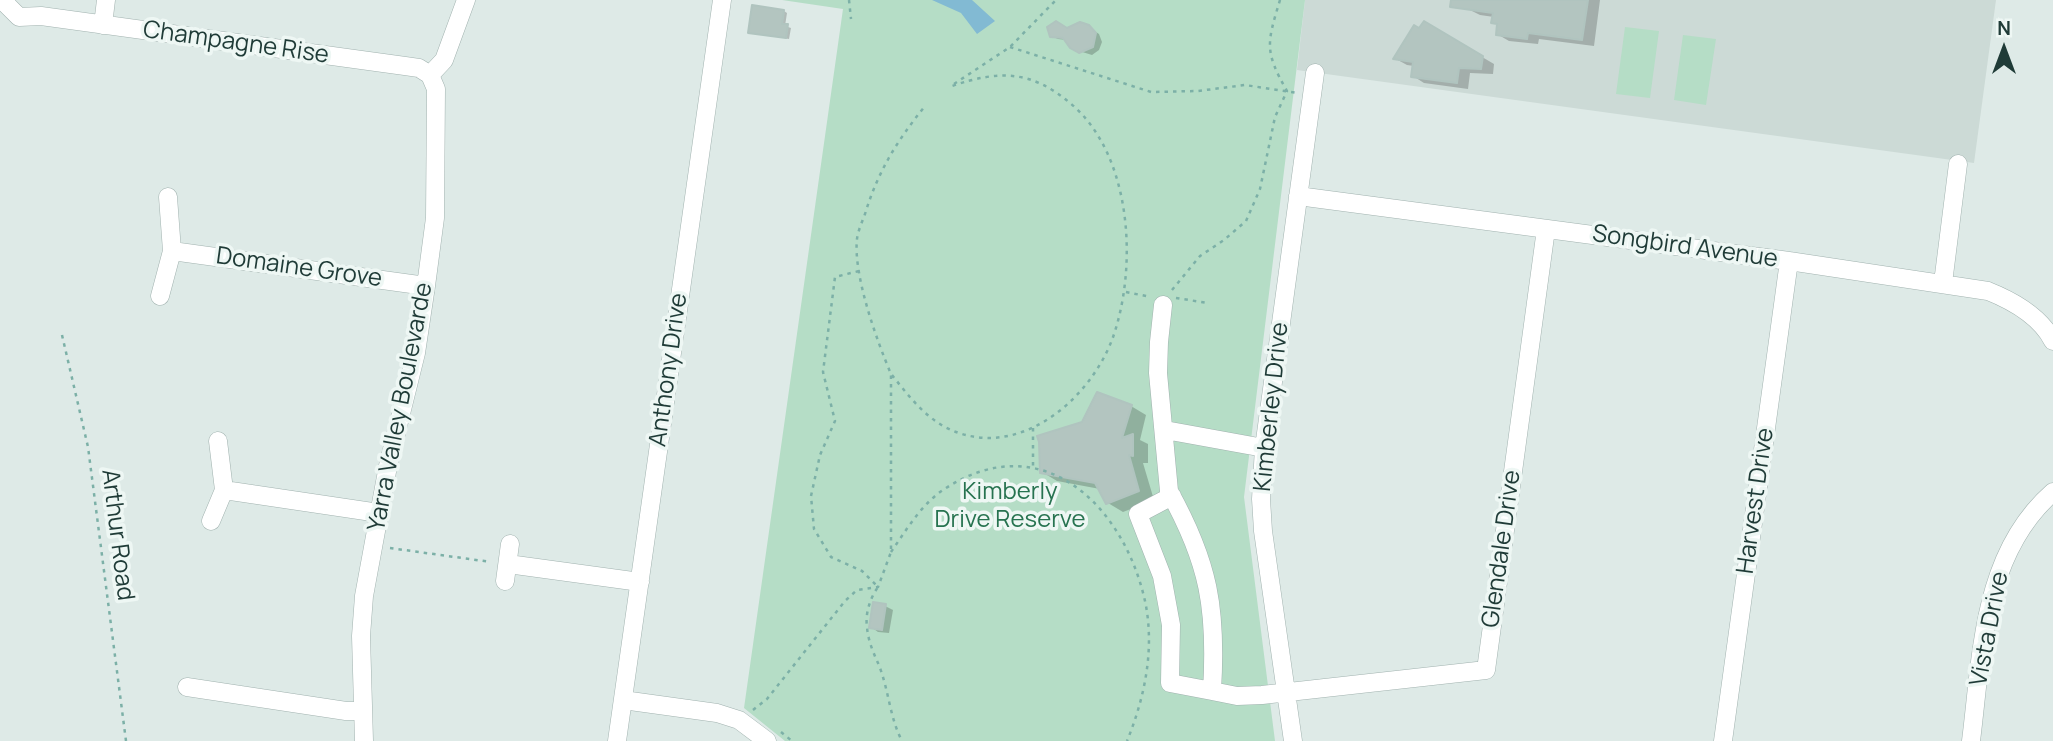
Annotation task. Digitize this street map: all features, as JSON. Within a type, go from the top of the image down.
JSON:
[{"type":"street","name":"Champagne Rise","points":[[2,0],[19,17],[41,16],[405,66],[419,68],[430,75]]},
{"type":"street","points":[[103,25],[106,0]]},
{"type":"street","points":[[430,75],[444,60],[466,0]]},
{"type":"street","name":"Anthony Drive","points":[[617,741],[722,0]]},
{"type":"street","name":"Kimberley Drive","points":[[1293,741],[1263,531],[1261,499],[1264,448],[1315,73]]},
{"type":"street","name":"Yarra Valley Boulevarde","points":[[364,741],[361,636],[364,596],[379,513],[416,353],[426,286],[435,194],[436,89],[430,75]]},
{"type":"street","points":[[1943,283],[1958,164]]},
{"type":"street","name":"Songbird Avenue","points":[[1298,196],[1789,261],[1988,291],[2006,298],[2051,331]]},
{"type":"street","points":[[160,296],[172,251],[168,197]]},
{"type":"street","name":"Glendale Drive","points":[[1287,693],[1486,670],[1546,229]]},
{"type":"street","name":"Domaine Grove","points":[[172,251],[426,286]]},
{"type":"street","name":"Harvest Drive","points":[[1724,741],[1789,261]]},
{"type":"street","points":[[1160,301],[1158,373],[1169,491],[1199,553],[1209,590],[1215,643],[1212,691]]},
{"type":"street","points":[[1165,430],[1264,448]]},
{"type":"street","points":[[211,520],[224,490],[218,441]]},
{"type":"street","points":[[224,490],[379,513]]},
{"type":"street","name":"Vista Drive","points":[[1971,741],[1991,599],[1997,576],[2019,530],[2053,492]]},
{"type":"street","points":[[1172,496],[1138,514],[1164,587],[1171,625],[1170,683],[1237,695],[1287,693]]},
{"type":"street","points":[[510,544],[506,572],[640,582]]},
{"type":"street","points":[[187,687],[346,711],[363,711]]},
{"type":"street","points":[[623,700],[717,713],[739,719],[767,741]]},
{"type":"path","points":[[849,0],[851,19]]},
{"type":"path","points":[[925,106],[897,141],[869,200],[857,239],[859,271],[880,348],[891,374],[916,405],[945,427],[968,435],[1008,436],[1033,428],[1068,406],[1091,378],[1111,341],[1125,292],[1125,221],[1119,186],[1111,163],[1087,118],[1055,90],[1034,79],[999,75],[952,86],[1010,47],[1056,0]]},
{"type":"path","points":[[1280,0],[1272,27],[1269,51],[1276,72],[1287,91]]},
{"type":"path","points":[[1010,47],[1152,92],[1198,91],[1245,85],[1311,95]]},
{"type":"path","points":[[1208,303],[1169,297],[1180,278],[1200,256],[1246,221],[1260,189],[1276,117],[1287,91]]},
{"type":"path","points":[[859,271],[835,277],[824,372],[835,421],[820,455],[811,496],[814,529],[831,557],[862,571],[878,587]]},
{"type":"path","points":[[1125,292],[1160,301]]},
{"type":"path","name":"Arthur Road","points":[[62,335],[88,447],[126,741]]},
{"type":"path","points":[[891,374],[891,552]]},
{"type":"path","points":[[1033,428],[1034,469]]},
{"type":"path","points":[[902,741],[890,713],[879,664],[873,653],[866,626],[871,597],[878,587],[891,552],[918,512],[945,488],[986,468],[1013,465],[1045,471],[1084,492],[1109,519],[1132,562],[1144,601],[1149,654],[1144,688],[1127,741]]},
{"type":"path","points":[[373,546],[506,572]]},
{"type":"path","points":[[739,719],[766,699],[845,601],[857,590],[878,587]]},
{"type":"shaded area","points":[[1305,0],[1996,0],[1974,163],[1297,70]]},
{"type":"green space","name":"Kimberly Drive Reserve","points":[[782,0],[1305,0],[1244,497],[1275,741],[785,741],[744,708],[843,9]]},
{"type":"green space","points":[[1625,27],[1659,31],[1650,98],[1616,94]]},
{"type":"green space","points":[[1683,35],[1716,39],[1706,105],[1674,100]]},
{"type":"water","points":[[932,0],[972,0],[995,21],[977,34],[961,13]]},
{"type":"building","points":[[1451,0],[1588,0],[1582,40],[1528,33],[1527,39],[1496,35],[1497,24],[1491,23],[1493,13],[1450,7]]},
{"type":"building","points":[[752,5],[784,10],[782,24],[788,24],[786,38],[748,33]]},
{"type":"building","points":[[1056,21],[1067,28],[1080,22],[1089,25],[1096,33],[1093,47],[1079,53],[1070,48],[1063,38],[1050,37],[1047,27]]},
{"type":"building","points":[[1424,21],[1483,56],[1481,69],[1459,68],[1457,83],[1411,77],[1413,62],[1393,59],[1414,25],[1419,28]]},
{"type":"building","points":[[1097,392],[1132,405],[1122,438],[1133,434],[1133,456],[1129,455],[1139,491],[1106,504],[1095,483],[1040,473],[1037,436],[1082,422]]},
{"type":"building","points":[[873,602],[886,604],[882,630],[869,628]]}]
